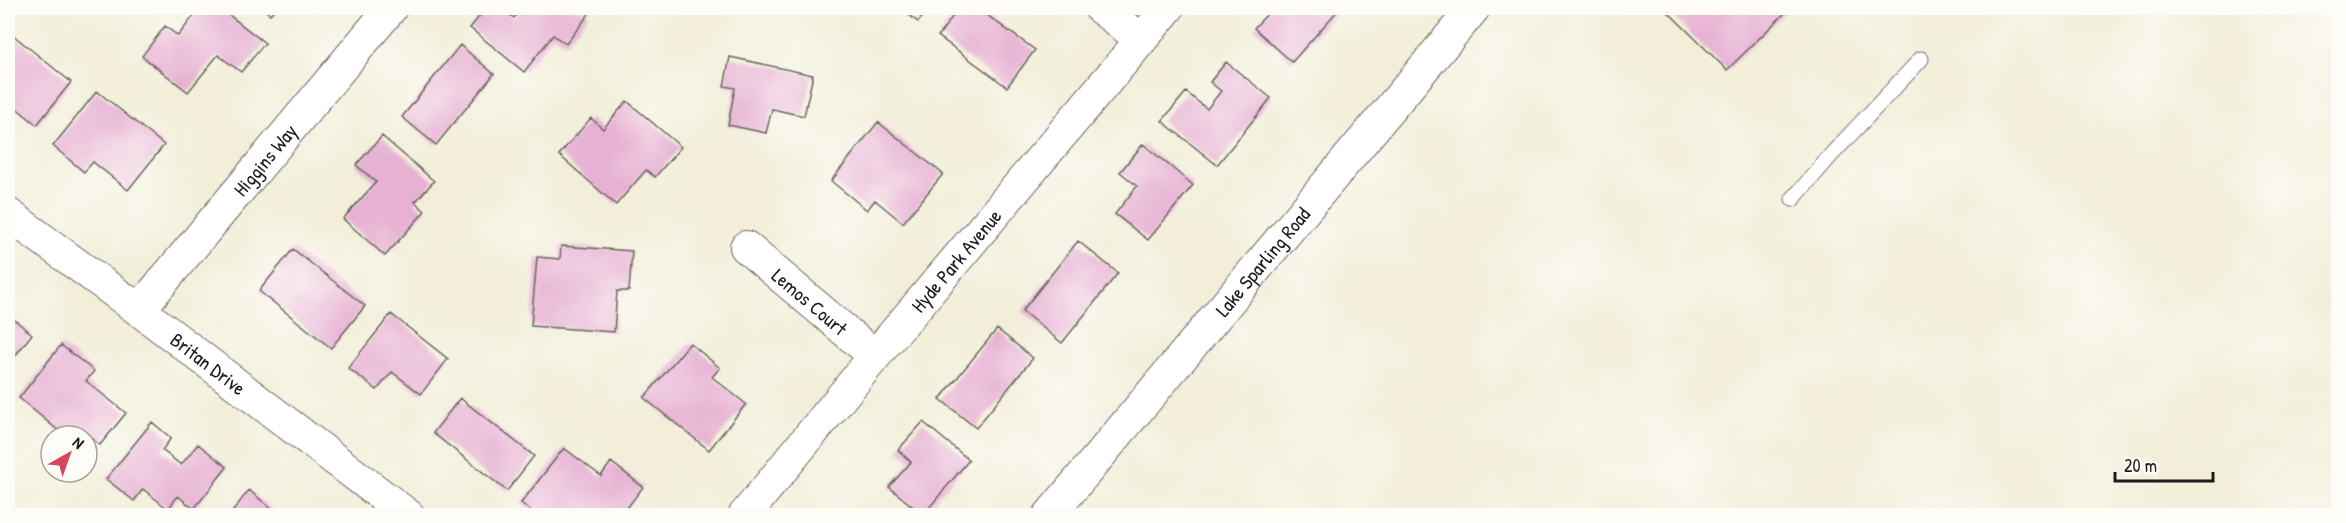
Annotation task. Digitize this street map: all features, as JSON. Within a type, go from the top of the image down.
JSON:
[{"type":"street","name":"Higgins Way","points":[[139,310],[391,8]]},
{"type":"street","points":[[1100,8],[1141,39]]},
{"type":"street","name":"Hyde Park Avenue","points":[[744,516],[875,356],[1168,8]]},
{"type":"street","name":"Lake Sparling Road","points":[[1049,516],[1474,8]]},
{"type":"street","name":"Britan Drive","points":[[8,214],[139,310],[409,516]]},
{"type":"street","name":"Lemos Court","points":[[746,247],[875,356]]},
{"type":"lane","points":[[1793,200],[1832,153],[1921,59]]},
{"type":"building","points":[[200,8],[220,8],[265,43],[241,72],[218,55],[188,92],[142,56],[165,26],[178,36]]},
{"type":"building","points":[[262,8],[276,8],[270,14]]},
{"type":"building","points":[[486,8],[501,8],[514,18],[522,8],[581,8],[589,14],[566,44],[553,35],[524,72],[470,28]]},
{"type":"building","points":[[900,8],[930,8],[918,22]]},
{"type":"building","points":[[959,8],[977,8],[1035,50],[1007,87],[938,36]]},
{"type":"building","points":[[1273,8],[1340,8],[1292,62],[1254,28]]},
{"type":"building","points":[[1664,8],[1790,8],[1727,70]]},
{"type":"building","points":[[8,31],[71,82],[37,125],[8,101]]},
{"type":"building","points":[[460,45],[494,74],[436,145],[402,117]]},
{"type":"building","points":[[730,57],[813,75],[804,116],[772,109],[766,133],[728,125],[735,88],[724,86]]},
{"type":"building","points":[[1226,62],[1271,98],[1217,165],[1162,121],[1186,92],[1207,109],[1221,91],[1210,82]]},
{"type":"building","points":[[97,91],[164,145],[128,190],[93,162],[84,172],[53,146]]},
{"type":"building","points":[[627,101],[681,147],[655,177],[646,170],[616,205],[559,155],[591,118],[603,129]]},
{"type":"building","points":[[878,122],[943,174],[903,223],[875,200],[867,210],[831,181]]},
{"type":"building","points":[[382,136],[434,181],[415,202],[425,211],[385,256],[343,219],[376,182],[356,165]]},
{"type":"building","points":[[1143,144],[1193,185],[1148,240],[1115,214],[1137,186],[1120,172]]},
{"type":"building","points":[[1078,241],[1118,273],[1062,343],[1022,311]]},
{"type":"building","points":[[561,246],[632,251],[629,291],[617,291],[614,332],[531,326],[537,257],[560,259]]},
{"type":"building","points":[[293,249],[365,306],[331,348],[259,291]]},
{"type":"building","points":[[391,314],[448,359],[421,394],[392,372],[377,390],[348,368]]},
{"type":"building","points":[[11,317],[32,334],[8,365],[8,321]]},
{"type":"building","points":[[997,329],[1033,358],[976,428],[940,399]]},
{"type":"building","points":[[690,343],[720,368],[712,377],[746,404],[709,450],[644,398]]},
{"type":"building","points":[[61,345],[94,371],[86,381],[126,413],[100,445],[99,424],[50,424],[19,398]]},
{"type":"building","points":[[460,398],[534,456],[507,491],[433,433]]},
{"type":"building","points":[[152,422],[171,438],[162,450],[181,465],[198,444],[227,467],[194,509],[178,496],[168,509],[143,489],[134,501],[106,479]]},
{"type":"building","points":[[923,422],[969,460],[923,515],[889,487],[911,462],[898,450]]},
{"type":"building","points":[[564,448],[601,476],[611,462],[643,487],[621,516],[537,516],[521,503]]},
{"type":"building","points":[[249,490],[280,516],[229,516]]},
{"type":"building","points":[[840,508],[849,516],[834,516]]}]
